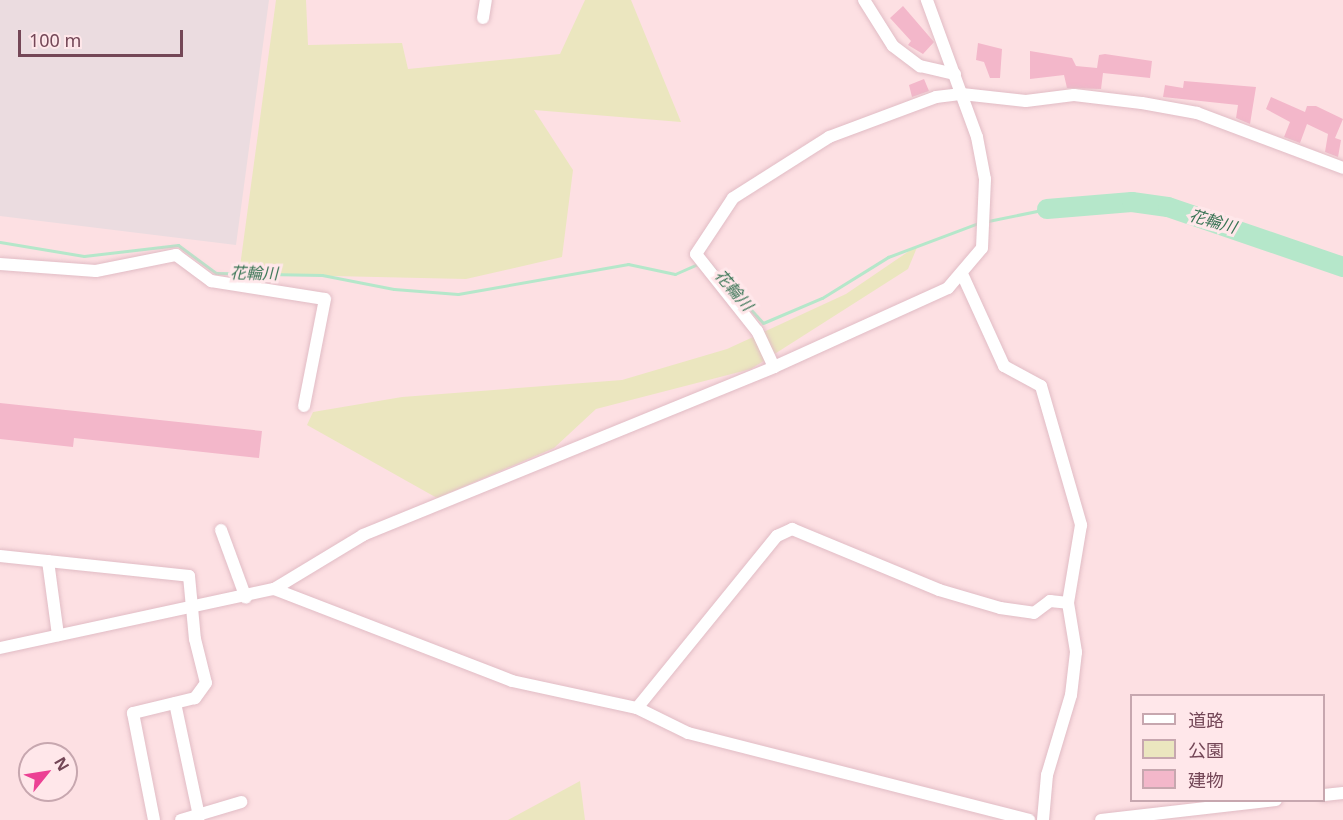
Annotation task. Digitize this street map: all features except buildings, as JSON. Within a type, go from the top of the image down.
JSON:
[{"type":"street","points":[[483,18],[486,0]]},
{"type":"street","points":[[864,0],[893,46],[920,66],[955,74]]},
{"type":"street","points":[[0,648],[58,634],[246,598],[274,589],[363,535],[774,367],[948,288],[963,276],[982,248],[986,216],[981,158],[962,94],[927,0]]},
{"type":"street","points":[[774,367],[757,331],[696,254],[733,198],[829,137],[936,97],[962,94],[1026,101],[1074,95],[1197,113],[1343,168]]},
{"type":"street","points":[[0,264],[96,271],[176,255],[211,281],[325,299],[304,406]]},
{"type":"street","points":[[963,276],[994,353],[1004,366],[1041,386],[1081,525],[1068,603],[1076,652],[1071,695],[1047,775],[1043,820]]},
{"type":"street","points":[[637,708],[777,536],[792,529],[939,590],[1000,608],[1034,613],[1050,601],[1068,603]]},
{"type":"street","points":[[220,530],[246,598]]},
{"type":"street","points":[[0,556],[189,576],[206,683],[195,698],[132,713],[154,820]]},
{"type":"street","points":[[48,561],[58,634]]},
{"type":"street","points":[[274,589],[512,681],[637,708],[688,733],[1029,820]]},
{"type":"street","points":[[175,703],[199,816]]},
{"type":"street","points":[[1325,795],[1343,793]]},
{"type":"street","points":[[181,820],[241,802]]},
{"type":"street","points":[[1101,820],[1267,802]]},
{"type":"shaded area","points":[[0,0],[269,0],[236,245],[0,216]]},
{"type":"green space","points":[[276,0],[306,0],[308,45],[402,43],[408,69],[560,54],[585,0],[631,0],[681,122],[534,110],[573,170],[562,257],[466,279],[239,274]]},
{"type":"green space","points":[[918,245],[908,269],[751,369],[596,409],[554,448],[437,498],[307,425],[313,412],[402,397],[622,380],[727,349],[846,294]]},
{"type":"green space","points":[[580,781],[585,820],[508,820]]},
{"type":"waterway","name":"花輪川","points":[[1047,209],[1132,202],[1168,207],[1343,267]]},
{"type":"waterway","name":"花輪川","points":[[988,221],[1047,209]]},
{"type":"waterway","name":"花輪川","points":[[705,259],[763,323],[822,298],[888,257],[981,222]]},
{"type":"waterway","name":"花輪川","points":[[0,242],[84,256],[178,245],[216,273],[322,275],[394,289],[458,294],[628,264],[675,274],[700,263]]}]
